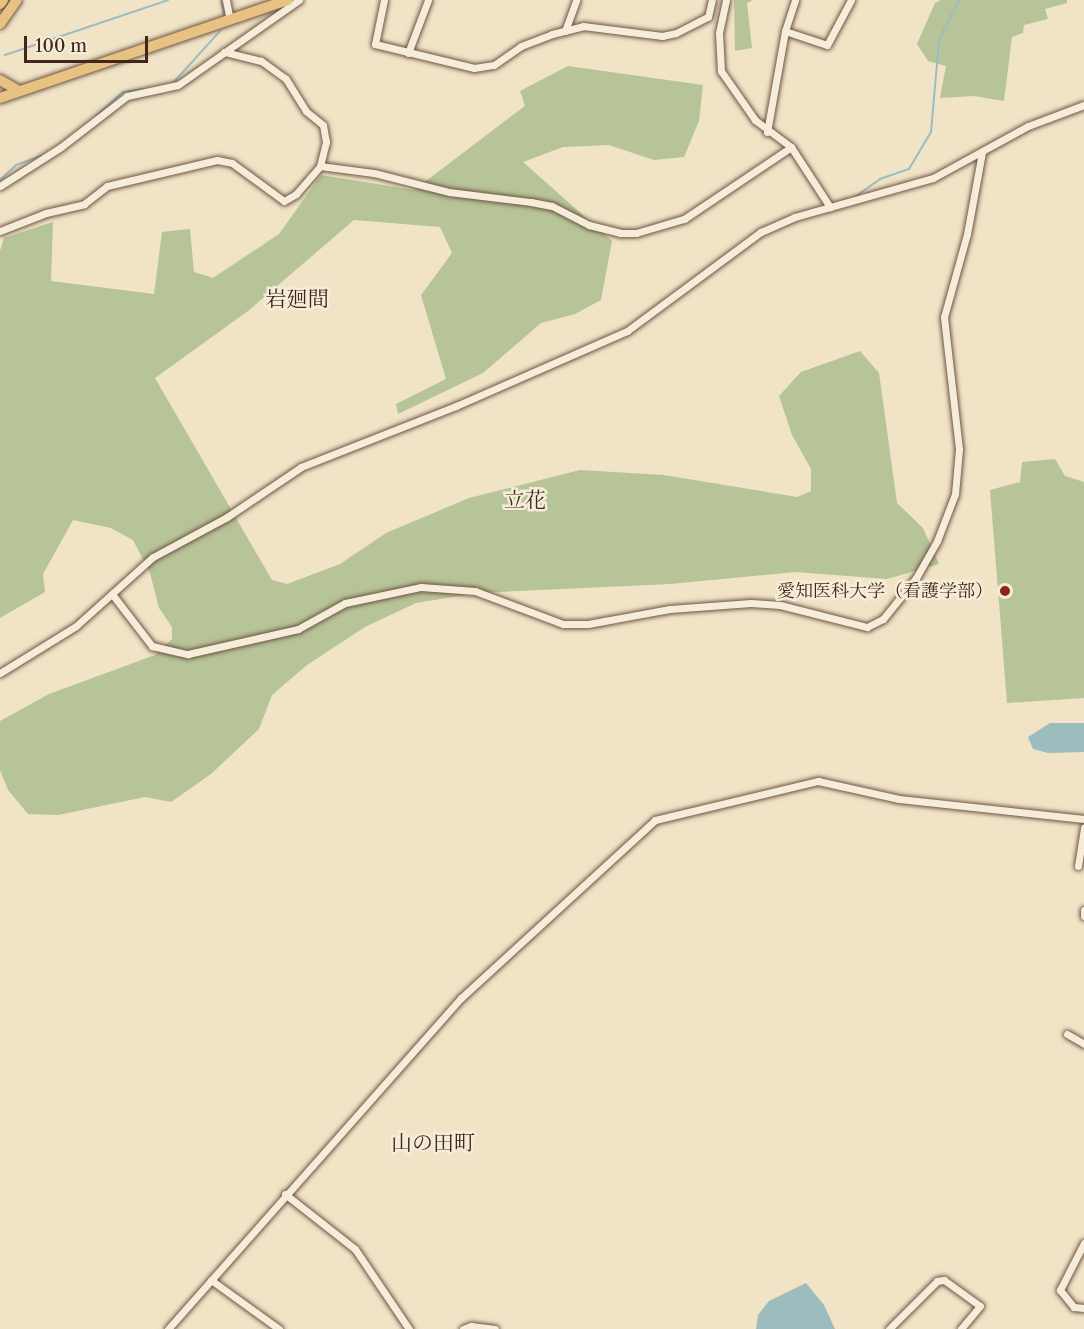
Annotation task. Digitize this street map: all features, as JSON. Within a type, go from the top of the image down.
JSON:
[{"type":"main road","points":[[0,24],[17,0]]},
{"type":"main road","points":[[0,98],[288,0]]},
{"type":"main road","points":[[0,80],[19,91]]},
{"type":"street","points":[[226,0],[231,20]]},
{"type":"street","points":[[0,186],[61,147],[127,96],[170,88],[299,0]]},
{"type":"street","points":[[384,0],[375,44],[474,68],[494,65],[521,46],[565,31],[598,26],[662,36],[676,33],[708,16],[712,0]]},
{"type":"street","points":[[408,53],[428,0]]},
{"type":"street","points":[[565,31],[576,0]]},
{"type":"street","points":[[726,0],[719,33],[721,71],[767,132],[790,147],[830,207]]},
{"type":"street","points":[[767,132],[785,31],[795,0]]},
{"type":"street","points":[[785,31],[827,45],[851,0]]},
{"type":"street","points":[[0,231],[46,213],[84,204],[107,186],[217,160],[232,163],[284,201],[296,194],[320,166],[326,142],[323,125],[306,111],[286,79],[261,61],[224,52]]},
{"type":"street","points":[[0,673],[76,626],[153,557],[227,517],[301,467],[456,405],[627,331],[761,232],[830,207],[912,185],[982,152],[1055,113],[1084,105]]},
{"type":"street","points":[[320,166],[374,173],[449,192],[531,201],[552,206],[589,225],[620,233],[636,233],[684,219],[790,147]]},
{"type":"street","points":[[112,594],[152,646],[188,654],[298,629],[345,603],[421,587],[475,591],[563,624],[588,624],[670,609],[751,603],[780,605],[867,627],[883,619],[915,578],[937,541],[955,494],[959,449],[944,317],[967,234],[982,152]]},
{"type":"street","points":[[168,1329],[285,1194],[461,998],[655,820],[818,781],[899,799],[1084,819]]},
{"type":"street","points":[[1078,866],[1084,827]]},
{"type":"street","points":[[1084,910],[1084,916]]},
{"type":"street","points":[[1067,1034],[1084,1044]]},
{"type":"street","points":[[285,1194],[355,1249],[409,1329]]},
{"type":"street","points":[[1084,1243],[1060,1290],[1074,1306],[1084,1308]]},
{"type":"street","points":[[212,1280],[279,1329]]},
{"type":"street","points":[[889,1329],[937,1281],[944,1280],[980,1306],[961,1329]]},
{"type":"street","points":[[463,1329],[495,1329]]},
{"type":"green space","points":[[734,0],[753,0],[747,3],[752,48],[735,51]]},
{"type":"green space","points":[[941,0],[1067,0],[1067,3],[1045,9],[1048,19],[1024,25],[1023,33],[1012,37],[1004,101],[974,96],[940,98],[946,66],[928,61],[917,44],[935,3]]},
{"type":"green space","points":[[568,66],[703,85],[699,121],[684,157],[654,160],[609,145],[563,147],[523,162],[612,241],[601,300],[575,314],[541,323],[483,373],[398,414],[396,404],[446,379],[421,295],[452,253],[440,227],[354,220],[248,311],[155,378],[272,580],[287,584],[340,564],[386,533],[469,498],[580,470],[664,475],[797,497],[811,491],[811,469],[792,435],[779,396],[801,372],[860,351],[879,373],[897,503],[923,528],[939,564],[887,579],[795,572],[670,584],[477,593],[416,603],[365,627],[307,665],[272,695],[259,729],[211,774],[171,802],[145,797],[58,815],[28,814],[8,790],[0,770],[0,721],[49,694],[155,655],[172,639],[172,627],[159,608],[150,573],[133,540],[111,528],[73,520],[43,574],[45,592],[0,618],[0,251],[4,238],[53,222],[51,281],[154,294],[162,232],[190,229],[194,272],[213,278],[279,234],[321,175],[414,190],[525,106],[520,91]]},
{"type":"green space","points":[[1055,459],[1065,476],[1084,482],[1084,698],[1007,703],[990,490],[1020,482],[1022,462]]},
{"type":"water","points":[[1050,723],[1084,723],[1084,752],[1048,753],[1033,749],[1028,737]]},
{"type":"water","points":[[806,1283],[824,1305],[835,1329],[756,1329],[758,1315],[769,1301]]},
{"type":"waterway","points":[[5,55],[168,0]]},
{"type":"waterway","points":[[221,0],[224,14]]},
{"type":"waterway","points":[[856,196],[880,179],[909,169],[931,132],[939,40],[959,0]]},
{"type":"waterway","points":[[173,83],[220,31]]},
{"type":"waterway","points":[[96,116],[123,92],[144,89]]},
{"type":"waterway","points":[[0,180],[16,165],[41,156]]},
{"type":"place","name":"愛知医科大学（看護学部）","points":[[1005,591]]},
{"type":"district","name":"岩廻間","points":[[297,299]]},
{"type":"district","name":"立花","points":[[525,500]]},
{"type":"district","name":"山の田町","points":[[433,1143]]}]
